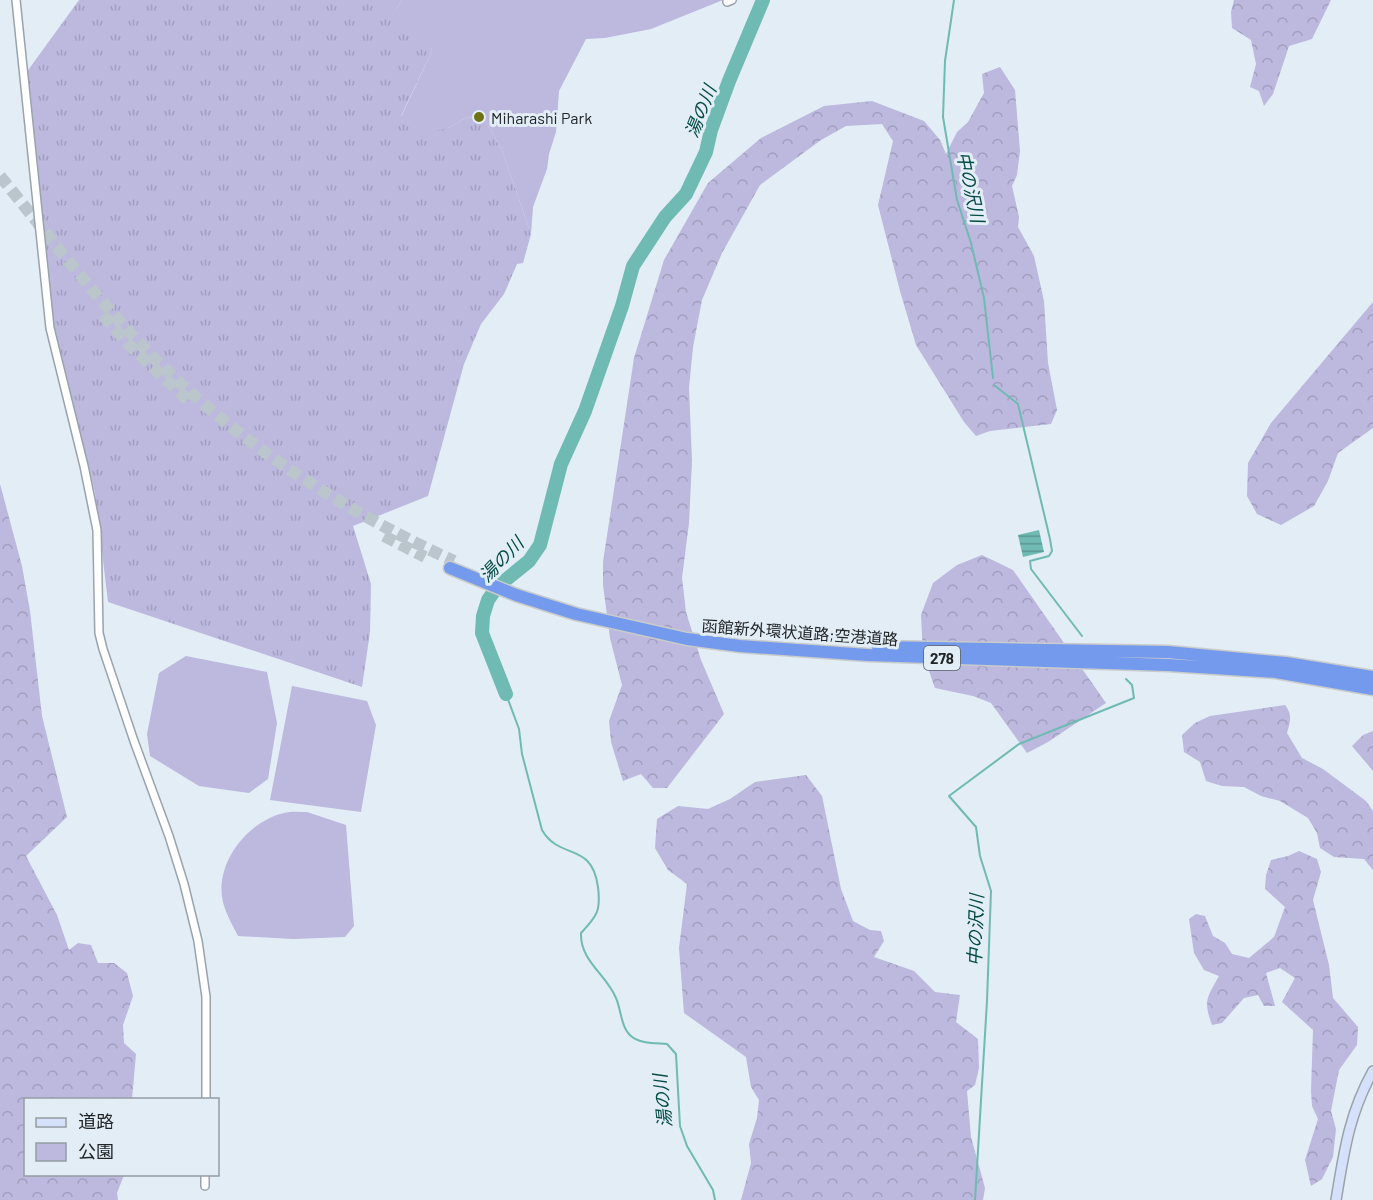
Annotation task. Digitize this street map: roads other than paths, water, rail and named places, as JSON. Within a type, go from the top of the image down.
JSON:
[{"type":"highway","name":"函館新外環状道路;空港道路","points":[[452,565],[576,614],[636,629],[740,646],[857,654],[1168,665],[1266,671],[1373,689]]},
{"type":"highway","name":"函館新外環状道路;空港道路","points":[[518,591],[637,623],[741,640],[794,645],[1168,652],[1286,663],[1373,677]]},
{"type":"main road","points":[[1336,1200],[1344,1147],[1356,1105],[1373,1071]]},
{"type":"street","points":[[16,0],[50,328],[84,466],[97,530],[99,633],[102,649],[169,836],[198,941],[206,997],[206,1098]]},
{"type":"street","points":[[205,1176],[205,1186]]},
{"type":"waterway","name":"湯の川","points":[[506,694],[482,633],[483,616],[488,600],[497,587],[529,561],[540,545],[561,464],[585,411],[622,306],[633,266],[665,217],[686,194],[706,152],[711,130],[729,81],[763,0]]},
{"type":"waterway","name":"中の沢川","points":[[954,0],[945,61],[943,117],[957,200],[971,243],[984,298],[993,378]]},
{"type":"waterway","name":"中の沢川","points":[[994,385],[1018,404],[1050,539],[1052,551],[1049,556],[1030,561],[1031,569],[1082,636]]},
{"type":"waterway","name":"中の沢川","points":[[975,1200],[991,891],[980,856],[976,827],[949,796],[1019,744],[1134,698],[1132,685],[1126,679]]},
{"type":"waterway","name":"湯の川","points":[[506,694],[519,729],[522,754],[542,830],[558,846],[582,857],[595,873],[599,902],[597,913],[581,933],[585,952],[612,989],[628,1033],[648,1043],[667,1044],[676,1054],[680,1126],[687,1146],[713,1190],[715,1200]]},
{"type":"tunnel","points":[[0,176],[116,317],[168,371],[204,404],[243,436],[324,492],[366,517],[454,561]]},
{"type":"tunnel","points":[[103,315],[130,346],[190,402]]},
{"type":"tunnel","points":[[384,536],[425,557]]},
{"type":"place","name":"Miharashi Park","points":[[479,117]]}]
